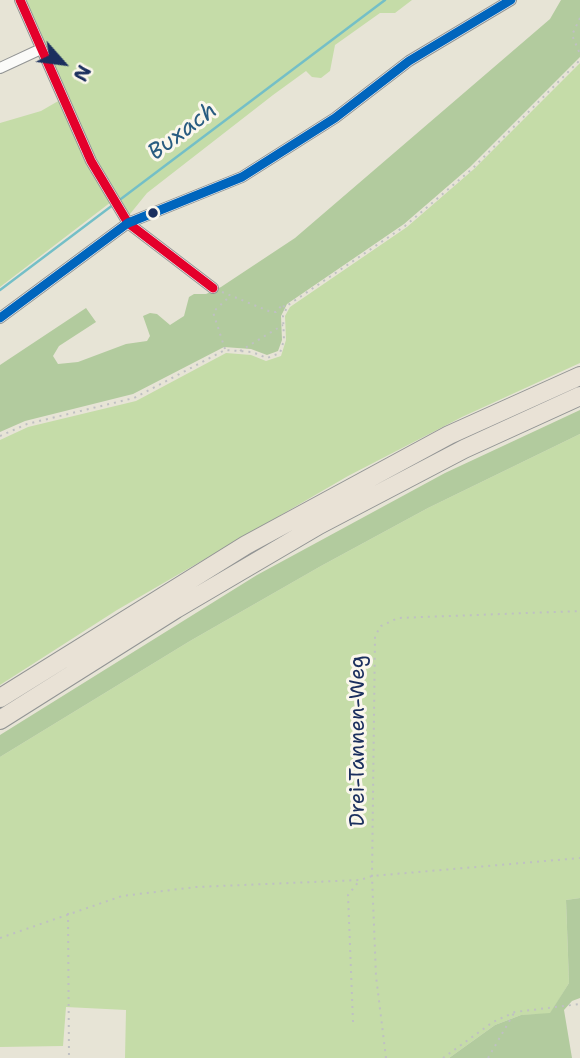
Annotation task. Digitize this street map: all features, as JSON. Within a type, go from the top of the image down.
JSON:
[{"type":"highway","points":[[0,698],[139,610],[279,527],[449,435],[580,376]]},
{"type":"highway","points":[[0,720],[176,609],[309,531],[464,449],[580,396]]},
{"type":"street","points":[[20,0],[86,149],[128,223],[213,288]]},
{"type":"street","points":[[0,318],[128,223],[242,177],[335,118],[409,61],[511,0]]},
{"type":"street","points":[[0,68],[41,49]]},
{"type":"path","points":[[580,18],[572,35],[580,54]]},
{"type":"path","points":[[285,312],[294,301],[405,226],[472,169],[580,60]]},
{"type":"path","points":[[0,436],[27,424],[134,398],[225,349],[252,352],[267,358],[280,353],[285,312],[283,304],[276,312],[271,312],[213,288]]},
{"type":"path","points":[[225,349],[213,312],[230,296]]},
{"type":"path","points":[[239,352],[284,325]]},
{"type":"path","name":"Drei-Tannen-Weg","points":[[386,1058],[376,975],[372,876],[373,657],[377,630],[386,622],[398,618],[580,611]]},
{"type":"path","points":[[0,938],[122,896],[195,887],[360,880],[372,876],[580,858]]},
{"type":"path","points":[[353,1022],[348,895],[360,880]]},
{"type":"path","points":[[68,913],[69,1058]]},
{"type":"path","points":[[443,1058],[493,1022],[515,1012],[580,1004]]},
{"type":"path","points":[[488,1058],[515,1012]]},
{"type":"green space","points":[[25,0],[412,0],[395,13],[380,13],[335,45],[330,71],[321,78],[312,77],[306,71],[147,193],[130,214],[127,214],[94,158]]},
{"type":"green space","points":[[561,0],[580,0],[580,57],[470,167],[404,224],[287,304],[281,316],[282,340],[278,351],[267,355],[251,349],[224,347],[133,394],[25,421],[0,432],[0,365],[86,308],[96,322],[59,346],[53,356],[58,364],[78,362],[126,344],[147,341],[150,336],[143,316],[157,314],[170,325],[184,316],[189,297],[206,294],[221,287],[295,238],[550,19]]},
{"type":"green space","points":[[580,63],[580,363],[462,417],[348,476],[117,610],[0,685],[0,440],[28,427],[136,401],[226,353],[251,355],[266,361],[281,356],[286,340],[285,316],[290,307],[407,227],[474,169]]},
{"type":"green space","points":[[60,100],[111,202],[0,287],[0,123],[41,111]]},
{"type":"green space","points":[[580,410],[580,434],[428,508],[321,566],[190,641],[0,757],[0,735],[257,575],[445,473]]},
{"type":"green space","points":[[580,434],[580,898],[566,900],[569,983],[550,1014],[521,1015],[495,1025],[449,1058],[125,1058],[126,1010],[66,1007],[63,1046],[0,1047],[0,757],[190,641],[321,566],[428,508]]},
{"type":"green space","points":[[580,898],[580,998],[572,1001],[564,1010],[572,1058],[449,1058],[495,1025],[521,1015],[550,1013],[569,983],[566,900]]},
{"type":"waterway","name":"Buxach","points":[[0,290],[385,0]]},
{"type":"transit line","points":[[20,0],[91,161],[128,223],[213,288]]},
{"type":"transit line","points":[[0,318],[128,223],[242,177],[335,118],[409,61],[511,0]]}]
